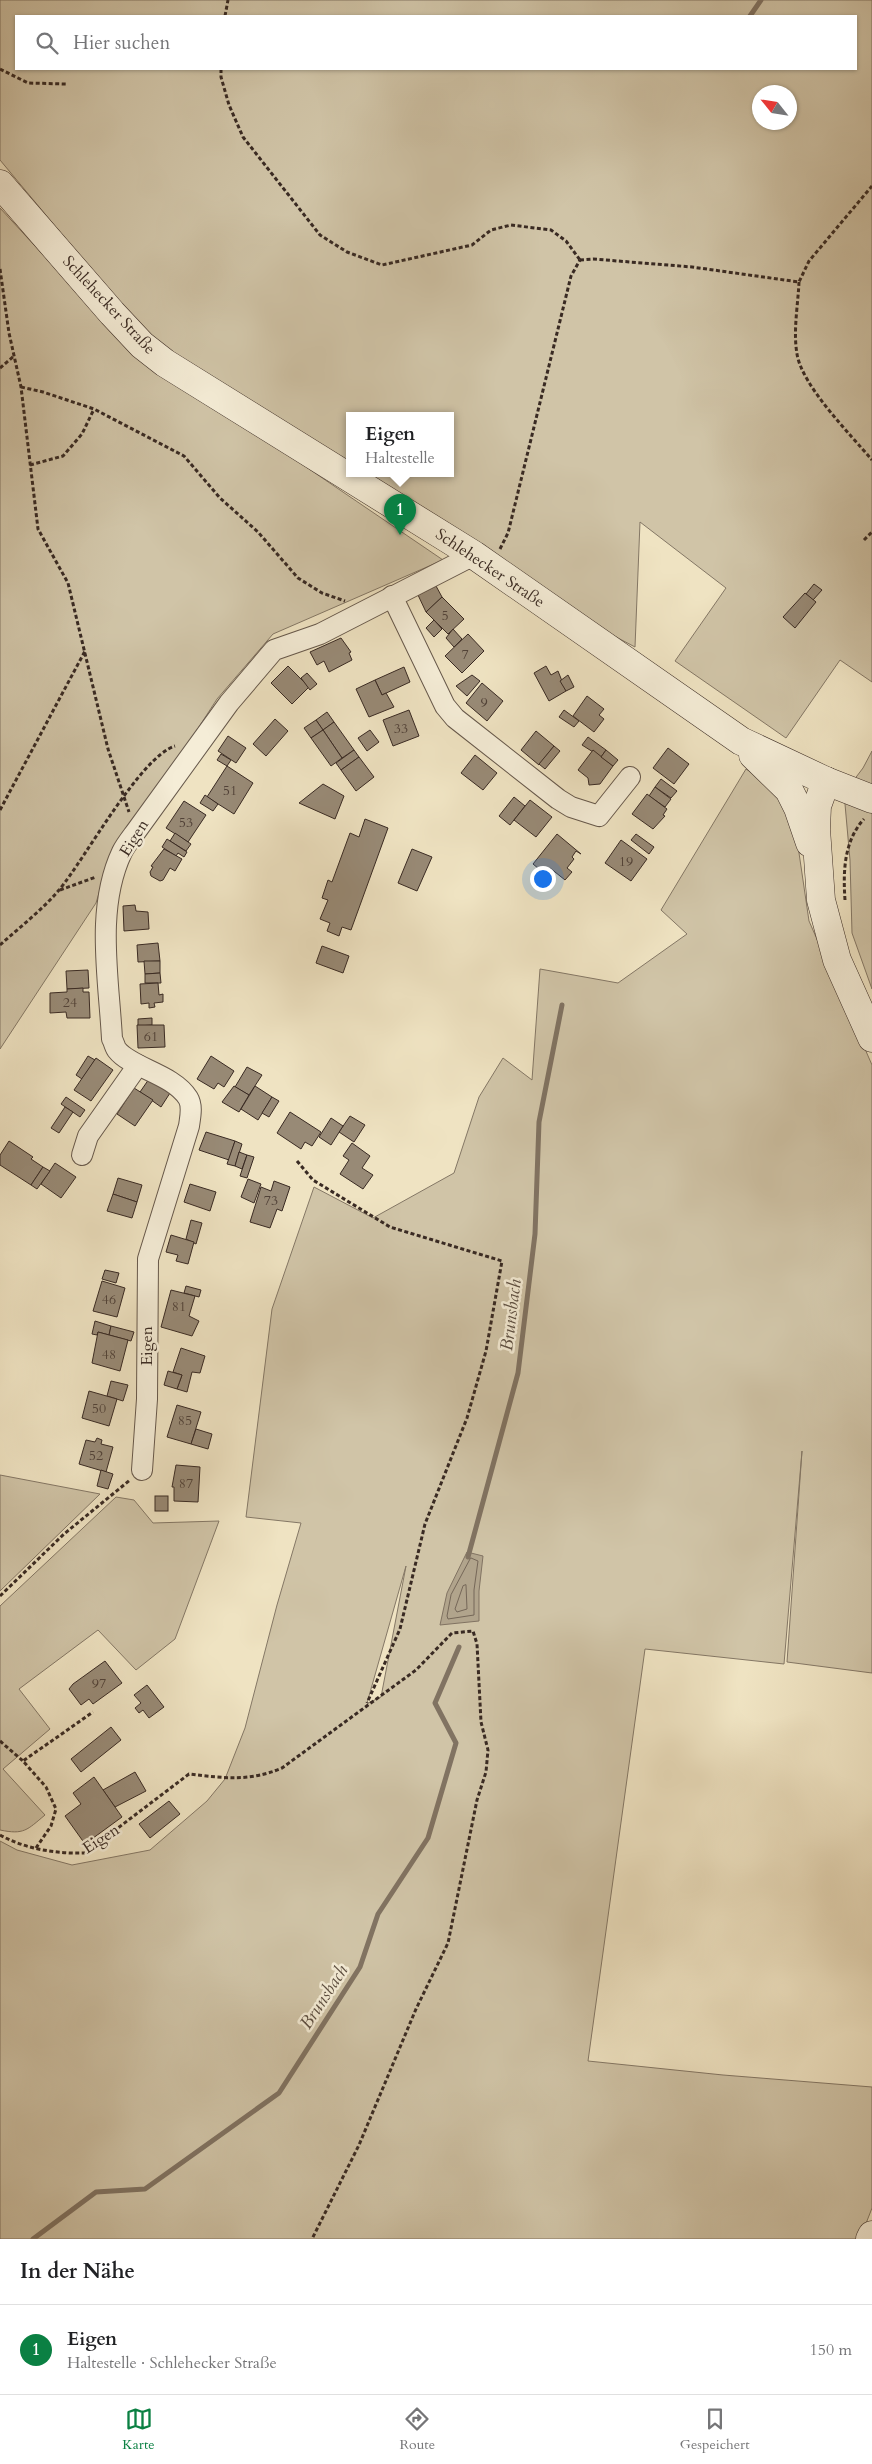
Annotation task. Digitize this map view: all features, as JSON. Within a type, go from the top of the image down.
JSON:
[{"type":"main road","name":"Schlehecker Straße","points":[[0,184],[142,345],[157,357],[346,477]]},
{"type":"main road","name":"Schlehecker Straße","points":[[346,477],[482,561],[741,741],[826,781],[870,807]]},
{"type":"main road","points":[[741,741],[759,763],[789,790],[798,808],[816,863],[833,901],[837,960],[872,1038]]},
{"type":"main road","points":[[816,863],[818,806],[826,781]]},
{"type":"main road","points":[[870,2239],[872,2235]]},
{"type":"street","name":"Eigen","points":[[142,1470],[147,1399],[148,1259],[189,1126],[190,1110],[189,1099],[174,1085],[157,1073],[138,1065],[117,1050],[112,1039],[106,918],[114,874],[122,851],[229,703],[274,650],[320,634],[392,596],[482,561]]},
{"type":"street","points":[[392,596],[445,706],[455,718],[558,799],[571,807],[600,816],[630,777]]},
{"type":"street","points":[[82,1155],[88,1136],[138,1065]]},
{"type":"path","points":[[225,15],[228,0]]},
{"type":"path","points":[[0,69],[28,83],[66,84]]},
{"type":"path","points":[[221,70],[221,77],[229,106],[243,137],[320,235],[347,252],[382,265],[472,245],[491,230],[511,225],[551,230],[566,241],[580,260]]},
{"type":"path","points":[[872,186],[809,261],[799,282],[796,331],[797,356],[807,380],[872,460]]},
{"type":"path","points":[[580,260],[594,258],[682,266],[799,282]]},
{"type":"path","points":[[482,561],[508,533],[571,276],[580,260]]},
{"type":"path","points":[[0,269],[21,387],[38,529],[68,583],[108,749],[137,830]]},
{"type":"path","points":[[0,368],[14,356]]},
{"type":"path","points":[[21,387],[43,392],[94,409],[184,456],[220,498],[258,532],[298,578],[322,593],[344,601],[360,614]]},
{"type":"path","points":[[30,465],[63,456],[82,434],[94,409]]},
{"type":"path","points":[[864,540],[872,532]]},
{"type":"path","points":[[0,810],[85,651]]},
{"type":"path","points":[[0,944],[58,891],[124,797],[151,763],[170,748],[179,745]]},
{"type":"path","points":[[833,901],[844,882],[850,838],[870,807]]},
{"type":"path","points":[[58,891],[69,885],[114,874]]},
{"type":"path","points":[[297,1161],[313,1180],[390,1227],[502,1262],[486,1351],[467,1418],[425,1524],[400,1629],[367,1704]]},
{"type":"path","points":[[0,1596],[64,1534],[142,1470]]},
{"type":"path","points":[[312,2239],[359,2145],[416,2009],[448,1943],[477,1800],[486,1772],[488,1750],[481,1722],[477,1644],[473,1631],[452,1633],[416,1670],[381,1697],[367,1704]]},
{"type":"path","name":"Eigen","points":[[0,1835],[23,1845],[36,1848],[67,1854],[85,1853],[189,1774],[226,1779],[262,1776],[282,1768],[367,1704]]},
{"type":"path","points":[[23,1761],[93,1712]]},
{"type":"path","points":[[0,1742],[23,1761],[46,1787],[56,1809],[51,1826],[36,1848]]},
{"type":"shaded area","points":[[0,0],[872,0],[872,682],[840,660],[786,738],[675,661],[726,588],[640,522],[635,647],[516,584],[369,477],[454,477],[454,412],[346,412],[346,462],[198,371],[149,334],[121,305],[0,160]]},
{"type":"shaded area","points":[[0,208],[105,322],[262,437],[443,560],[273,634],[217,699],[142,815],[113,847],[96,903],[0,1049]]},
{"type":"shaded area","points":[[872,751],[872,989],[852,933],[850,860],[844,793],[863,768]]},
{"type":"shaded area","points":[[746,769],[771,785],[794,819],[809,921],[872,1065],[872,1673],[787,1662],[802,1451],[784,1664],[645,1649],[588,2061],[723,2075],[872,2087],[872,2208],[860,2239],[0,2239],[0,1841],[17,1850],[72,1865],[150,1850],[207,1801],[225,1779],[245,1728],[277,1605],[301,1523],[246,1517],[272,1309],[314,1187],[373,1218],[454,1173],[479,1097],[503,1058],[532,1080],[540,969],[618,983],[687,934],[661,910]],"holes":[[[406,1566],[381,1697],[367,1703]]]},
{"type":"shaded area","points":[[0,1475],[100,1494],[0,1591]]},
{"type":"shaded area","points":[[116,1497],[134,1500],[153,1523],[219,1521],[175,1639],[136,1670],[98,1630],[19,1689],[50,1729],[3,1769],[45,1815],[25,1830],[15,1832],[0,1830],[0,1606]]},
{"type":"water","points":[[467,1552],[483,1556],[479,1591],[479,1621],[440,1625],[447,1593]]},
{"type":"building","points":[[814,584],[822,590],[813,600],[806,594]]},
{"type":"building","points":[[436,586],[442,597],[426,612],[418,595]]},
{"type":"building","points":[[805,593],[816,602],[795,628],[783,617]]},
{"type":"building","points":[[442,597],[464,619],[448,634],[426,612]]},
{"type":"building","points":[[434,620],[442,629],[434,637],[426,628]]},
{"type":"building","points":[[453,629],[462,639],[454,647],[446,638]]},
{"type":"building","points":[[468,634],[484,651],[462,673],[445,656]]},
{"type":"building","points":[[341,638],[351,652],[349,653],[352,660],[329,672],[324,661],[317,665],[310,652]]},
{"type":"building","points":[[288,666],[309,687],[292,704],[271,683]]},
{"type":"building","points":[[546,666],[551,675],[558,671],[566,691],[549,701],[534,673]]},
{"type":"building","points":[[404,667],[410,682],[382,695],[375,680]]},
{"type":"building","points":[[307,673],[317,684],[310,690],[301,678]]},
{"type":"building","points":[[472,675],[480,681],[467,696],[456,686]]},
{"type":"building","points":[[568,675],[574,687],[566,691],[560,681]]},
{"type":"building","points":[[375,680],[382,695],[386,693],[394,707],[369,717],[356,689]]},
{"type":"building","points":[[482,683],[503,701],[487,721],[466,703]]},
{"type":"building","points":[[587,696],[604,709],[599,715],[604,719],[594,732],[573,716]]},
{"type":"building","points":[[409,710],[419,736],[393,746],[383,720]]},
{"type":"building","points":[[564,710],[579,721],[574,727],[559,717]]},
{"type":"building","points":[[327,712],[334,722],[323,730],[316,720]]},
{"type":"building","points":[[275,719],[288,731],[266,756],[253,744]]},
{"type":"building","points":[[316,720],[323,730],[311,738],[304,728]]},
{"type":"building","points":[[334,722],[354,750],[342,758],[323,730]]},
{"type":"building","points":[[323,730],[342,758],[331,766],[311,738]]},
{"type":"building","points":[[370,730],[379,742],[367,751],[358,738]]},
{"type":"building","points":[[536,731],[554,746],[539,765],[521,750]]},
{"type":"building","points":[[228,736],[246,748],[236,763],[218,751]]},
{"type":"building","points":[[588,737],[606,750],[601,757],[582,745]]},
{"type":"building","points":[[554,746],[560,751],[545,769],[539,764]]},
{"type":"building","points":[[668,748],[689,764],[674,784],[653,768]]},
{"type":"building","points":[[354,750],[359,757],[341,770],[336,763]]},
{"type":"building","points":[[593,750],[613,766],[600,784],[589,785],[588,778],[578,770]]},
{"type":"building","points":[[606,750],[618,760],[613,766],[601,757]]},
{"type":"building","points":[[221,754],[231,760],[227,766],[217,760]]},
{"type":"building","points":[[475,755],[497,773],[483,790],[461,773]]},
{"type":"building","points":[[359,757],[374,777],[356,791],[341,770]]},
{"type":"building","points":[[227,766],[253,783],[234,814],[207,797]]},
{"type":"building","points":[[661,779],[677,791],[671,798],[655,787]]},
{"type":"building","points":[[323,784],[344,796],[335,819],[299,803]]},
{"type":"building","points":[[655,787],[671,799],[665,807],[649,796]]},
{"type":"building","points":[[647,794],[667,809],[663,815],[665,816],[653,829],[632,814]]},
{"type":"building","points":[[205,795],[218,804],[213,811],[200,803]]},
{"type":"building","points":[[514,797],[525,806],[510,825],[499,816]]},
{"type":"building","points":[[530,800],[552,817],[536,837],[514,820]]},
{"type":"building","points":[[184,801],[206,815],[188,842],[166,828]]},
{"type":"building","points":[[365,819],[388,828],[351,930],[342,927],[339,936],[327,931],[330,923],[320,919],[328,900],[322,898],[328,880],[332,882],[350,833],[359,837]]},
{"type":"building","points":[[175,833],[191,844],[186,851],[170,841]]},
{"type":"building","points":[[557,834],[581,854],[576,851],[572,857],[574,859],[567,868],[572,872],[565,880],[550,868],[545,874],[533,864]]},
{"type":"building","points":[[636,834],[654,847],[649,854],[631,840]]},
{"type":"building","points":[[167,839],[187,852],[184,857],[178,853],[176,856],[162,847]]},
{"type":"building","points":[[621,840],[647,859],[631,881],[605,863]]},
{"type":"building","points":[[164,849],[182,859],[175,871],[170,868],[163,880],[160,881],[151,876],[150,872],[153,867],[151,866]]},
{"type":"building","points":[[412,849],[432,857],[417,891],[398,883]]},
{"type":"building","points":[[135,905],[136,911],[148,912],[149,929],[124,931],[123,906]]},
{"type":"building","points":[[158,943],[160,961],[138,962],[137,945]]},
{"type":"building","points":[[322,946],[349,956],[343,973],[316,963]]},
{"type":"building","points":[[144,961],[160,961],[160,973],[145,974]]},
{"type":"building","points":[[88,970],[89,988],[67,989],[66,971]]},
{"type":"building","points":[[160,973],[161,983],[145,983],[145,974]]},
{"type":"building","points":[[158,983],[159,995],[163,994],[163,1002],[154,1003],[155,1007],[149,1008],[149,1003],[141,1004],[140,984]]},
{"type":"building","points":[[83,988],[83,992],[89,992],[90,1018],[67,1018],[66,1012],[50,1013],[50,993],[67,992],[67,989]]},
{"type":"building","points":[[152,1018],[152,1025],[138,1026],[138,1019]]},
{"type":"building","points":[[137,1025],[164,1025],[165,1047],[138,1048]]},
{"type":"building","points":[[88,1056],[95,1060],[82,1079],[76,1075]]},
{"type":"building","points":[[211,1056],[234,1071],[224,1087],[218,1083],[214,1089],[197,1079]]},
{"type":"building","points":[[96,1058],[113,1070],[91,1101],[74,1090]]},
{"type":"building","points":[[247,1067],[262,1075],[249,1095],[235,1087]]},
{"type":"building","points":[[149,1079],[170,1093],[161,1107],[140,1092]]},
{"type":"building","points":[[234,1086],[249,1095],[239,1112],[222,1102]]},
{"type":"building","points":[[255,1086],[272,1097],[258,1120],[241,1109]]},
{"type":"building","points":[[134,1088],[153,1100],[135,1126],[117,1114]]},
{"type":"building","points":[[66,1097],[85,1110],[80,1117],[61,1104]]},
{"type":"building","points":[[272,1097],[279,1101],[269,1117],[262,1113]]},
{"type":"building","points":[[65,1107],[73,1112],[59,1133],[51,1128]]},
{"type":"building","points":[[290,1112],[321,1132],[312,1146],[305,1142],[301,1149],[277,1133]]},
{"type":"building","points":[[350,1116],[365,1125],[354,1142],[339,1132]]},
{"type":"building","points":[[331,1118],[343,1126],[331,1145],[319,1137]]},
{"type":"building","points":[[206,1132],[235,1141],[229,1160],[199,1150]]},
{"type":"building","points":[[9,1141],[33,1157],[31,1159],[43,1167],[31,1185],[0,1165],[0,1155]]},
{"type":"building","points":[[235,1141],[242,1144],[235,1166],[227,1164]]},
{"type":"building","points":[[352,1143],[370,1156],[362,1168],[373,1175],[363,1189],[340,1174],[349,1160],[343,1156]]},
{"type":"building","points":[[239,1152],[247,1155],[242,1169],[235,1166]]},
{"type":"building","points":[[247,1155],[254,1157],[247,1178],[240,1176]]},
{"type":"building","points":[[55,1163],[76,1177],[61,1198],[41,1184]]},
{"type":"building","points":[[43,1167],[50,1171],[37,1189],[31,1185]]},
{"type":"building","points":[[118,1178],[142,1185],[137,1202],[113,1194]]},
{"type":"building","points":[[248,1179],[261,1184],[254,1203],[241,1197]]},
{"type":"building","points":[[274,1181],[290,1187],[282,1211],[277,1209],[270,1228],[250,1222],[261,1187],[271,1191]]},
{"type":"building","points":[[190,1184],[216,1192],[210,1211],[184,1202]]},
{"type":"building","points":[[113,1194],[137,1202],[132,1218],[107,1211]]},
{"type":"building","points":[[191,1220],[202,1223],[196,1244],[186,1239]]},
{"type":"building","points":[[171,1235],[194,1242],[188,1264],[176,1261],[178,1255],[166,1252]]},
{"type":"building","points":[[105,1270],[119,1273],[116,1283],[102,1279]]},
{"type":"building","points":[[102,1281],[125,1288],[117,1317],[93,1311]]},
{"type":"building","points":[[186,1286],[201,1290],[199,1297],[184,1293]]},
{"type":"building","points":[[171,1290],[195,1296],[189,1316],[199,1321],[192,1336],[161,1327]]},
{"type":"building","points":[[95,1321],[111,1326],[109,1335],[98,1332],[97,1335],[92,1334]]},
{"type":"building","points":[[111,1326],[134,1332],[131,1341],[109,1335]]},
{"type":"building","points":[[98,1332],[128,1340],[120,1371],[92,1363]]},
{"type":"building","points":[[181,1348],[205,1356],[200,1373],[192,1372],[187,1392],[177,1389],[182,1375],[173,1372]]},
{"type":"building","points":[[168,1371],[182,1375],[177,1389],[164,1385]]},
{"type":"building","points":[[111,1381],[128,1385],[123,1401],[107,1396]]},
{"type":"building","points":[[89,1391],[117,1399],[109,1426],[82,1418]]},
{"type":"building","points":[[177,1405],[201,1412],[191,1444],[167,1437]]},
{"type":"building","points":[[196,1429],[212,1434],[208,1449],[191,1444]]},
{"type":"building","points":[[97,1438],[102,1440],[101,1444],[113,1447],[106,1472],[79,1464],[86,1440],[95,1442]]},
{"type":"building","points":[[176,1465],[200,1467],[198,1502],[174,1501],[174,1487],[172,1487]]},
{"type":"building","points":[[101,1470],[113,1474],[108,1489],[97,1486]]},
{"type":"building","points":[[155,1496],[168,1496],[168,1511],[155,1511]]},
{"type":"building","points":[[105,1661],[122,1683],[93,1704],[89,1699],[81,1705],[69,1689]]},
{"type":"building","points":[[147,1685],[164,1707],[149,1718],[143,1710],[139,1713],[135,1708],[141,1703],[134,1695]]},
{"type":"building","points":[[111,1727],[121,1740],[81,1772],[71,1759]]},
{"type":"building","points":[[135,1772],[146,1791],[115,1807],[103,1790]]},
{"type":"building","points":[[94,1777],[122,1817],[85,1844],[65,1816],[81,1804],[73,1793]]},
{"type":"building","points":[[169,1801],[180,1814],[150,1838],[139,1824]]},
{"type":"waterway","points":[[751,15],[761,0]]},
{"type":"waterway","name":"Brunsbach","points":[[468,1557],[518,1373],[535,1234],[539,1122],[562,1005]]},
{"type":"waterway","name":"Brunsbach","points":[[33,2239],[96,2192],[145,2189],[279,2093],[360,1967],[378,1914],[428,1838],[456,1743],[435,1703],[459,1647]]},
{"type":"place","name":"Eigen","points":[[400,535]]}]
